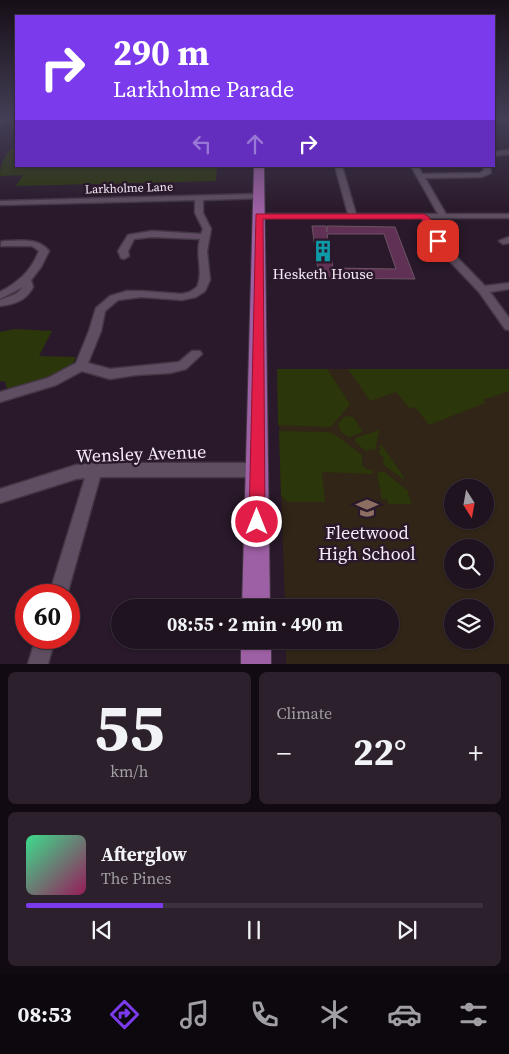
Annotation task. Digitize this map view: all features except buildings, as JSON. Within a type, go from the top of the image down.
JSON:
[{"type":"main road","points":[[256,599],[259,167]]},
{"type":"main road","points":[[256,649],[256,664]]},
{"type":"street","points":[[495,154],[509,152]]},
{"type":"street","points":[[338,167],[353,217]]},
{"type":"street","points":[[415,167],[444,217]]},
{"type":"street","points":[[420,176],[476,176],[486,173],[488,169],[487,167]]},
{"type":"street","name":"Larkholme Lane","points":[[0,203],[259,196]]},
{"type":"street","points":[[0,397],[52,382],[80,366],[84,352],[95,329],[99,312],[110,300],[130,294],[183,297],[200,289],[204,282],[205,272],[202,252],[207,229],[199,212],[199,198]]},
{"type":"street","points":[[259,216],[509,216]]},
{"type":"street","points":[[424,217],[443,249],[483,290],[509,326]]},
{"type":"street","points":[[124,256],[123,252],[131,237],[152,234],[205,237]]},
{"type":"street","points":[[0,296],[26,281],[44,252],[42,247],[36,244],[4,244]]},
{"type":"street","points":[[0,302],[10,301],[25,294],[28,287],[26,281]]},
{"type":"street","points":[[483,290],[509,286]]},
{"type":"street","points":[[80,366],[110,374],[185,370],[196,354]]},
{"type":"street","points":[[61,584],[95,470]]},
{"type":"street","name":"Wensley Avenue","points":[[0,496],[76,472],[95,470],[257,470]]},
{"type":"street","points":[[38,664],[43,649]]},
{"type":"shaded area","name":"Fleetwood High School","points":[[277,369],[509,369],[509,664],[286,664],[286,649],[399,649],[399,599],[285,599]]},
{"type":"green space","points":[[12,149],[15,149],[15,167],[217,167],[216,181],[16,186],[23,175],[0,176],[4,159]]},
{"type":"green space","points":[[14,329],[52,331],[39,356],[76,357],[66,370],[57,375],[10,390],[6,387],[6,382],[0,381],[0,332]]},
{"type":"green space","points":[[277,369],[327,369],[350,404],[331,427],[278,425]]},
{"type":"green space","points":[[348,369],[509,369],[509,391],[483,400],[485,403],[429,425],[415,407],[410,409],[396,392],[370,401]]},
{"type":"green space","points":[[345,416],[353,417],[363,432],[349,437],[341,432],[338,424]]},
{"type":"green space","points":[[379,430],[375,450],[366,451],[356,443],[355,438]]},
{"type":"green space","points":[[279,431],[329,432],[362,455],[362,465],[366,469],[372,470],[373,474],[322,472],[325,502],[288,502],[281,496]]},
{"type":"green space","points":[[381,444],[404,477],[403,479],[383,464],[384,458],[379,453]]},
{"type":"green space","points":[[383,471],[408,491],[411,504],[388,504],[387,499],[382,499],[377,473]]},
{"type":"place","name":"Hesketh House","points":[[323,251]]},
{"type":"place","name":"Fleetwood High School","points":[[367,508]]},
{"type":"route","points":[[257,522],[259,216],[424,217],[438,241]]}]
